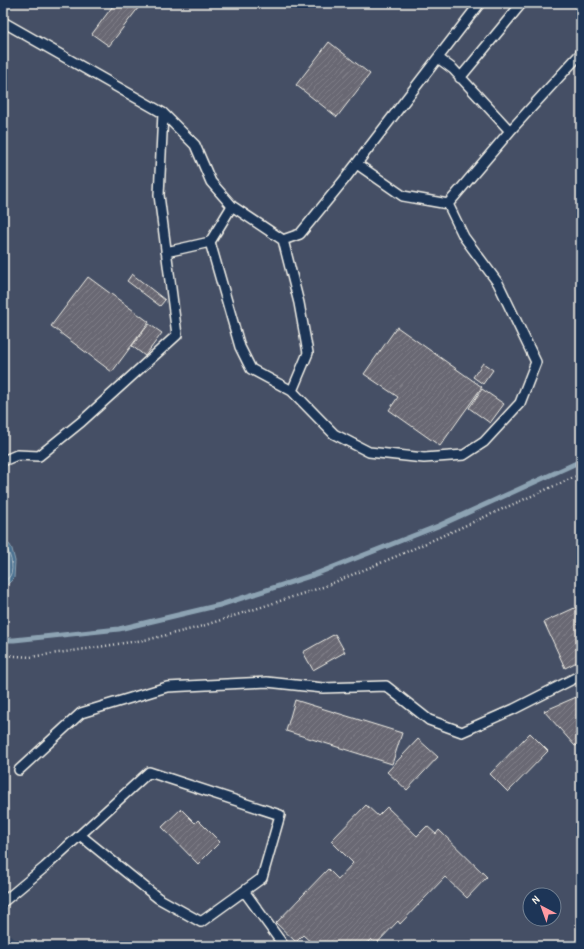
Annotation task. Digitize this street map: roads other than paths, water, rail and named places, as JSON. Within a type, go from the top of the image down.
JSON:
[{"type":"lane","points":[[283,240],[300,234],[357,164],[480,3]]},
{"type":"lane","points":[[460,78],[522,3]]},
{"type":"lane","points":[[3,22],[163,114],[195,145],[211,182],[232,206],[283,240],[299,303],[308,353],[292,391]]},
{"type":"lane","points":[[448,204],[581,53]]},
{"type":"lane","points":[[438,58],[460,78],[510,132]]},
{"type":"lane","points":[[3,460],[17,455],[39,456],[80,422],[177,335],[159,195],[163,114]]},
{"type":"lane","points":[[357,164],[403,196],[448,204]]},
{"type":"lane","points":[[210,242],[240,347],[251,369],[292,391],[334,434],[369,452],[424,458],[464,455],[484,442],[520,403],[536,362],[498,283],[464,237],[448,204]]},
{"type":"lane","points":[[166,252],[210,242],[232,206]]},
{"type":"lane","points":[[19,770],[81,713],[168,687],[267,682],[323,688],[386,686],[429,720],[462,732],[514,709],[581,675]]},
{"type":"lane","points":[[3,902],[149,772],[280,815],[262,878],[201,922],[158,898],[80,835]]},
{"type":"lane","points":[[244,891],[284,946]]},
{"type":"water","points":[[3,541],[10,545],[15,561],[14,578],[3,589]]},
{"type":"waterway","points":[[3,640],[119,629],[220,605],[313,575],[438,526],[581,461]]}]
